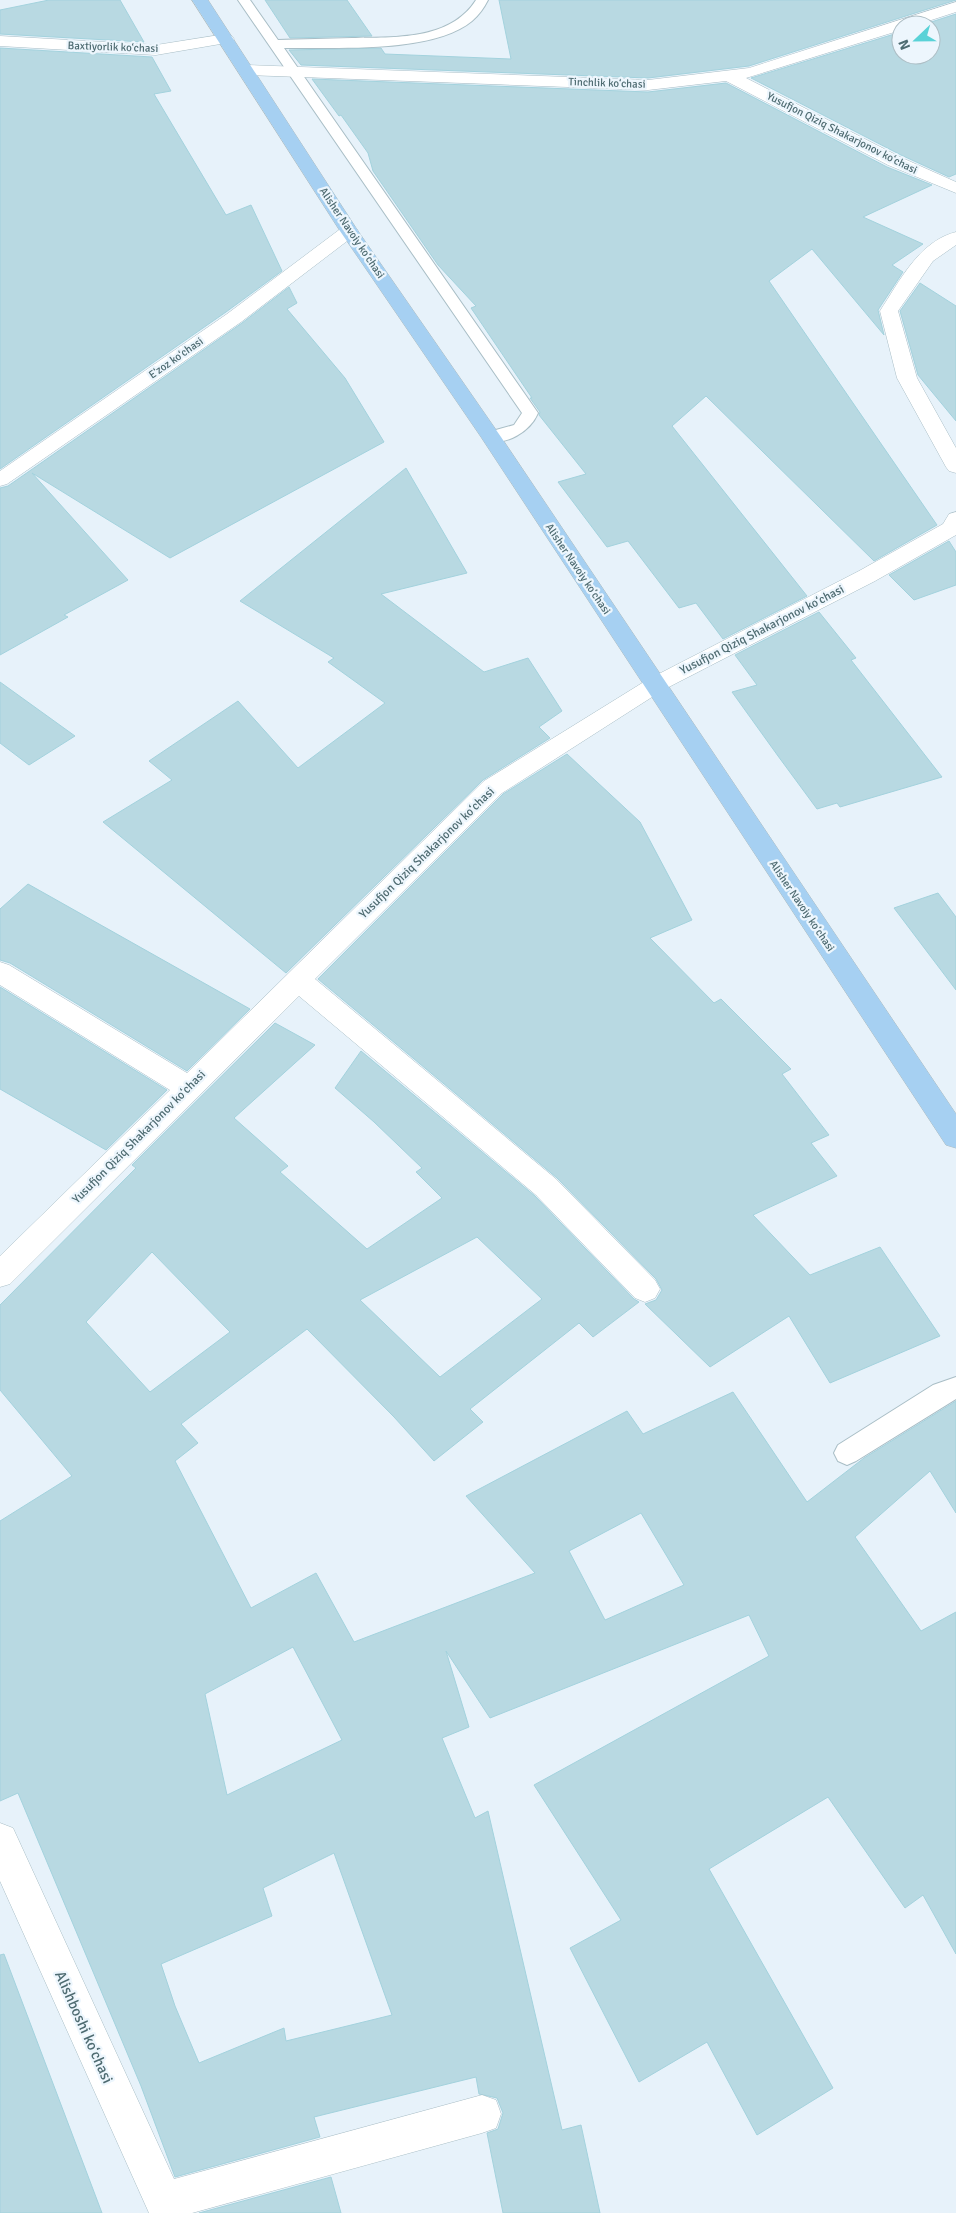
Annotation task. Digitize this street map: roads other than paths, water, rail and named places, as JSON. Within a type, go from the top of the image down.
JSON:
[{"type":"main road","name":"Alisher Navoiy koʻchasi","points":[[200,0],[349,231],[490,437],[956,1137]]},
{"type":"street","name":"Tinchlik koʻchasi","points":[[246,70],[648,84],[751,73],[956,7]]},
{"type":"street","name":"Baxtiyorlik koʻchasi","points":[[0,41],[156,50],[226,39]]},
{"type":"street","name":"Yusufjon Qiziq Shakarjonov koʻchasi","points":[[729,76],[894,161],[956,188]]},
{"type":"street","name":"Eʻzoz koʻchasi","points":[[0,480],[234,318],[349,231]]},
{"type":"street","points":[[956,238],[926,257],[888,311],[907,378],[956,467]]},
{"type":"street","name":"Yusufjon Qiziq Shakarjonov koʻchasi","points":[[0,1275],[493,787],[655,685],[867,576],[952,528],[956,519]]},
{"type":"street","points":[[0,972],[189,1088]]},
{"type":"street","points":[[298,980],[546,1187],[644,1289]]},
{"type":"street","name":"Alishboshi koʻchasi","points":[[0,1841],[166,2207]]},
{"type":"street","points":[[166,2207],[482,2114]]},
{"type":"lane","points":[[244,0],[530,413],[527,423],[519,430],[490,437]]},
{"type":"lane","points":[[275,44],[403,41],[423,37],[466,21],[476,12],[482,0]]},
{"type":"lane","points":[[847,1453],[942,1393],[956,1388]]}]
